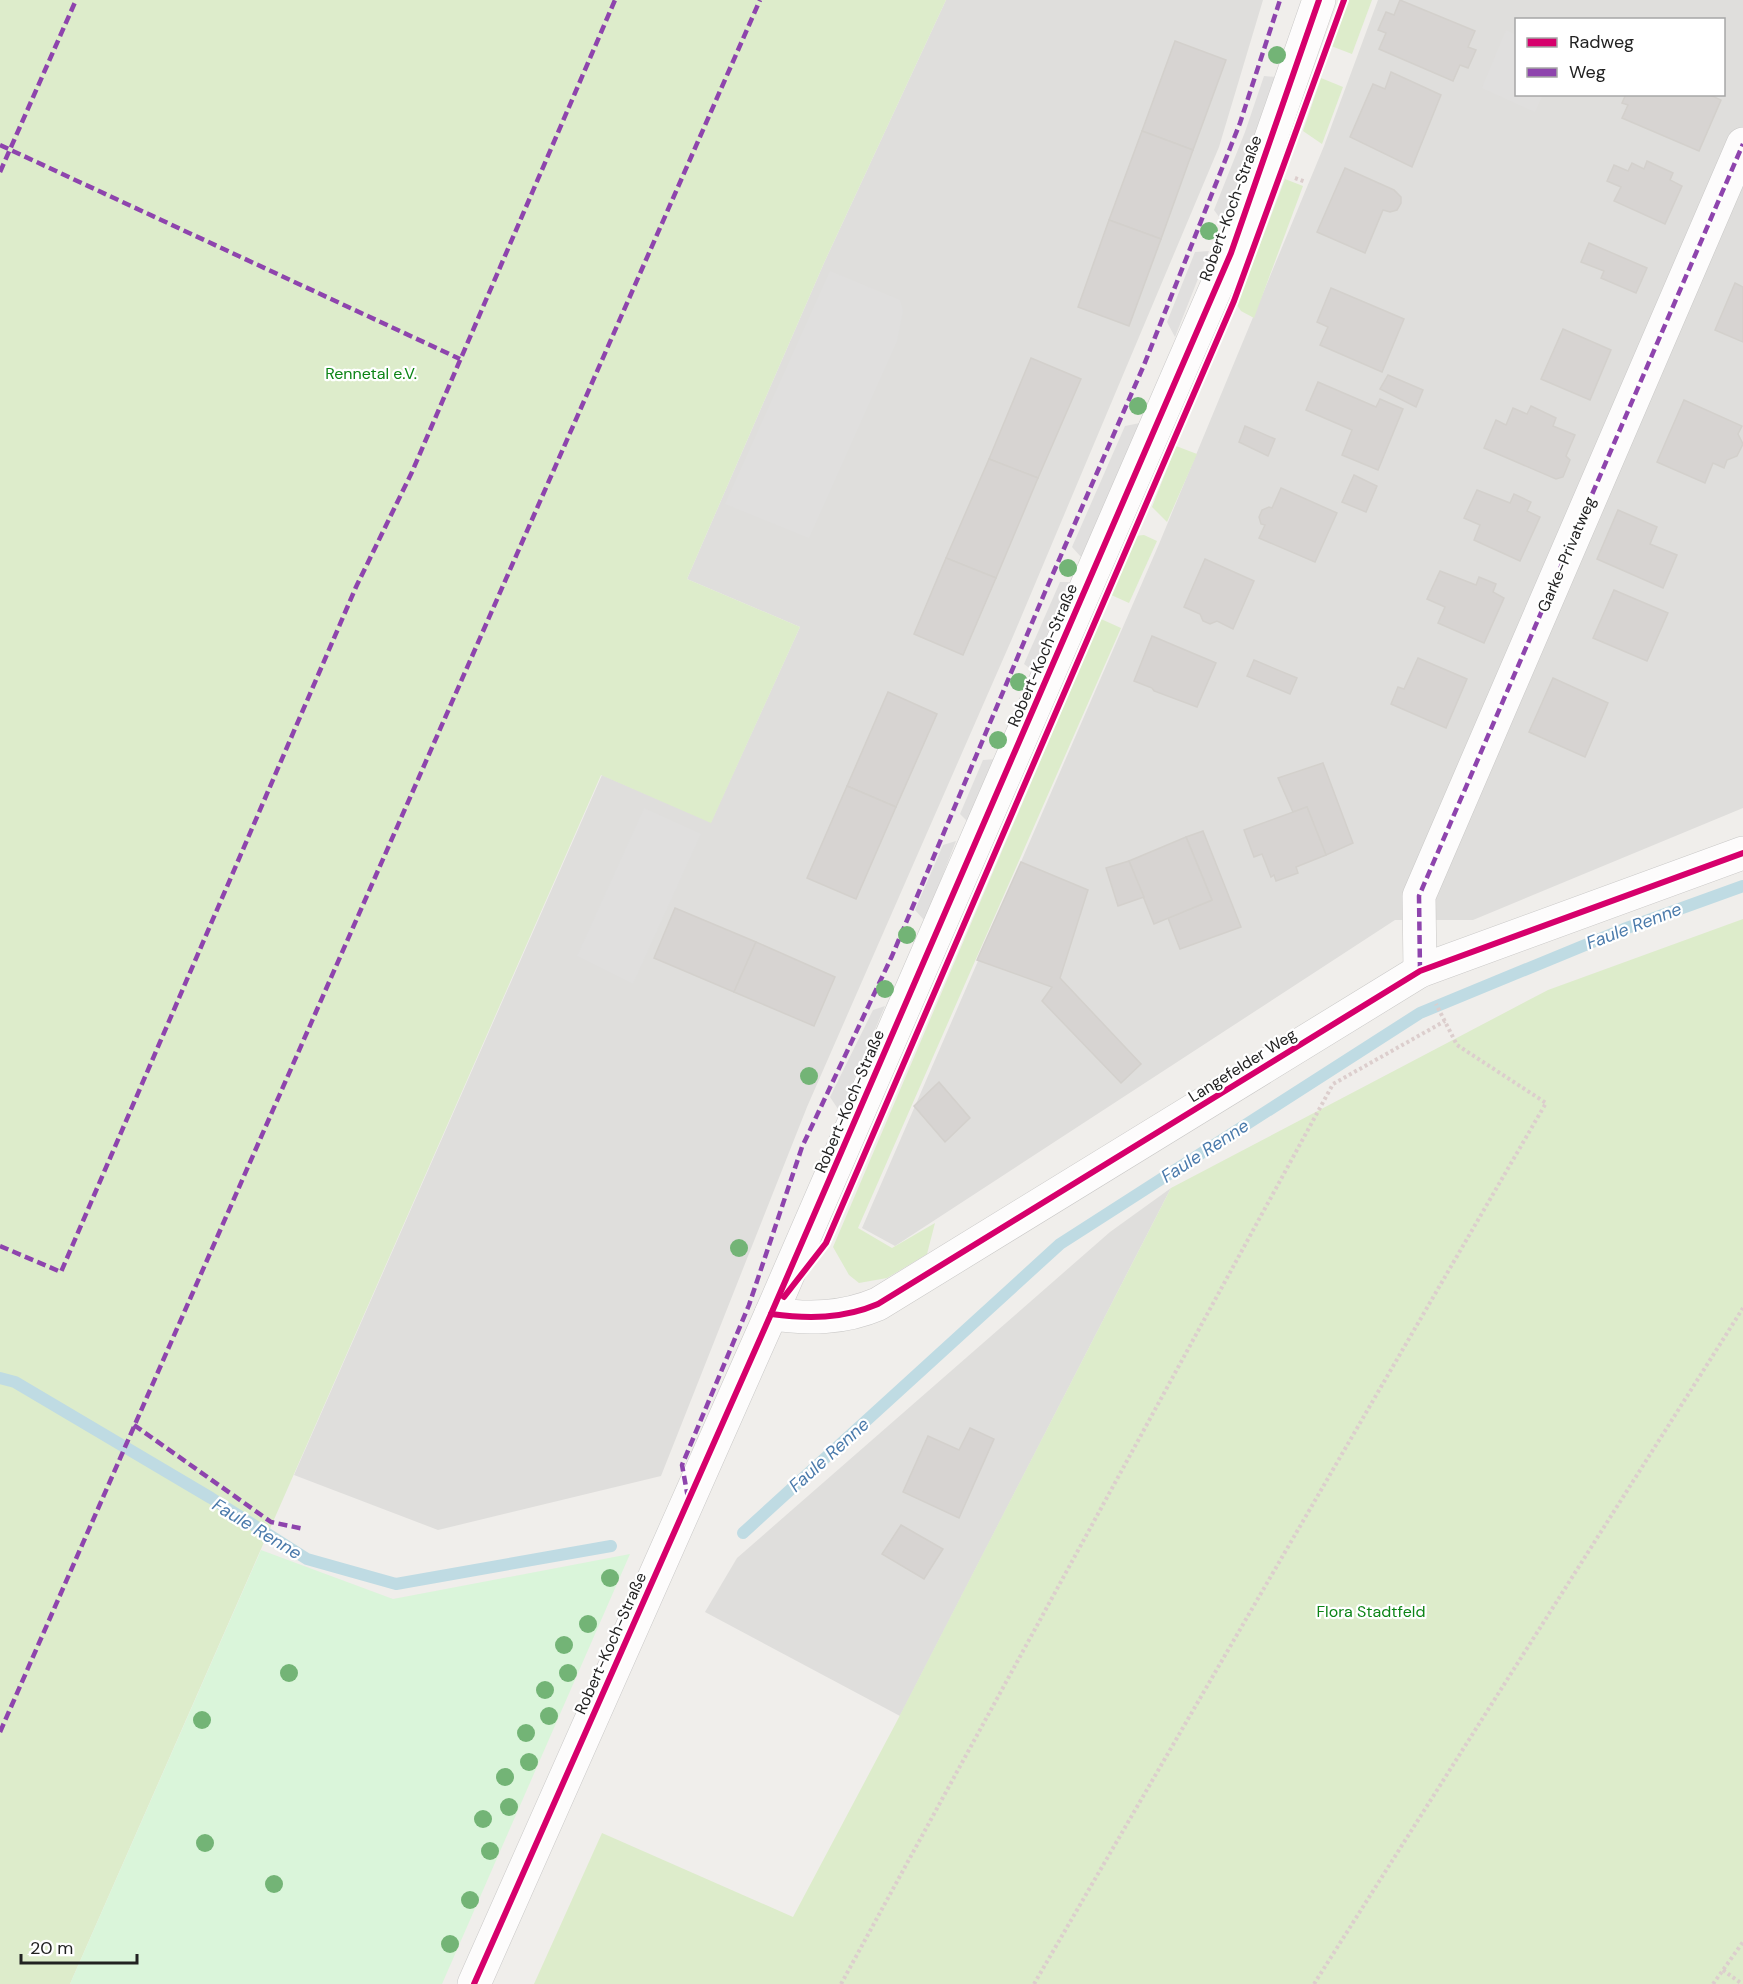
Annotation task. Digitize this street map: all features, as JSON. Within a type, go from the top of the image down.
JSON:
[{"type":"street","name":"Robert-Koch-Straße","points":[[474,1984],[771,1314],[1231,253],[1319,0]]},
{"type":"street","name":"Garke-Privatweg","points":[[1420,971],[1419,896],[1743,144]]},
{"type":"street","name":"Langefelder Weg","points":[[771,1314],[794,1317],[829,1317],[850,1314],[878,1304],[1420,971],[1743,853]]},
{"type":"path","points":[[841,1984],[1333,1084],[1443,1019],[1457,1045],[1546,1103],[1034,1984]]},
{"type":"path","points":[[1314,1984],[1743,1308]]},
{"type":"path","points":[[1713,1984],[1743,1942]]},
{"type":"path","points":[[1723,1970],[1742,1984]]},
{"type":"shaded area","points":[[946,0],[1263,0],[1219,147],[1011,641],[807,1107],[661,1476],[438,1530],[294,1475],[602,775],[711,822],[800,627],[687,579],[824,263]]},
{"type":"shaded area","points":[[1378,0],[1743,0],[1743,808],[1473,920],[1395,920],[895,1246],[862,1228],[1159,544],[1324,146]]},
{"type":"shaded area","points":[[1506,30],[1515,34],[1515,96],[1543,96],[1535,112],[1482,88]]},
{"type":"shaded area","points":[[1264,76],[1276,77],[1250,156],[1222,221],[1214,210]]},
{"type":"shaded area","points":[[1209,251],[1175,337],[1167,322],[1195,252]]},
{"type":"shaded area","points":[[830,271],[900,300],[903,311],[897,341],[809,538],[725,504]]},
{"type":"shaded area","points":[[1140,423],[1082,558],[1072,547],[1125,426]]},
{"type":"shaded area","points":[[1060,582],[1069,582],[1032,670],[1024,664]]},
{"type":"shaded area","points":[[996,759],[969,823],[960,814],[983,760]]},
{"type":"shaded area","points":[[644,808],[701,834],[633,984],[577,956]]},
{"type":"shaded area","points":[[956,841],[925,921],[915,910],[943,845]]},
{"type":"shaded area","points":[[885,1006],[840,1112],[830,1097],[873,1010]]},
{"type":"shaded area","points":[[1171,1188],[900,1716],[705,1612],[737,1558],[1110,1232]]},
{"type":"green space","name":"Rennetal e.V.","points":[[0,0],[946,0],[824,263],[687,579],[800,627],[711,823],[601,775],[70,1984],[0,1984]]},
{"type":"green space","points":[[1349,0],[1372,0],[1352,54],[1331,46]]},
{"type":"green space","points":[[1321,78],[1343,87],[1322,144],[1303,131]]},
{"type":"green space","points":[[1285,179],[1303,186],[1254,318],[1241,311],[1237,305]]},
{"type":"green space","points":[[1176,446],[1197,454],[1167,522],[1152,507]]},
{"type":"green space","points":[[1144,535],[1157,541],[1129,603],[1109,594],[1135,536]]},
{"type":"green space","points":[[1101,619],[1121,628],[858,1228],[892,1248],[935,1223],[927,1254],[887,1278],[859,1283],[849,1275],[833,1247]]},
{"type":"green space","name":"Flora Stadtfeld","points":[[1743,919],[1743,1984],[534,1984],[602,1833],[793,1917],[897,1721],[1171,1188],[1548,990]]},
{"type":"green space","points":[[261,1550],[393,1599],[630,1554],[442,1984],[70,1984]]},
{"type":"building","points":[[1400,0],[1475,31],[1468,47],[1476,50],[1468,68],[1460,65],[1453,81],[1379,49],[1386,33],[1378,30],[1386,12],[1394,15]]},
{"type":"building","points":[[1175,41],[1226,60],[1193,150],[1142,131]]},
{"type":"building","points":[[1391,72],[1441,95],[1412,167],[1350,137],[1373,84],[1385,89]]},
{"type":"building","points":[[1625,96],[1712,96],[1721,100],[1699,151],[1622,118],[1628,105],[1622,103]]},
{"type":"building","points":[[1142,131],[1193,150],[1161,239],[1109,220]]},
{"type":"building","points":[[1647,161],[1673,173],[1670,180],[1682,186],[1665,224],[1614,201],[1621,187],[1607,181],[1614,165],[1628,171],[1632,163],[1644,169]]},
{"type":"building","points":[[1345,168],[1394,190],[1401,197],[1397,210],[1390,212],[1383,210],[1365,253],[1317,232]]},
{"type":"building","points":[[1109,220],[1161,239],[1129,326],[1078,307]]},
{"type":"building","points":[[1589,243],[1647,268],[1636,293],[1601,278],[1604,271],[1581,262]]},
{"type":"building","points":[[1735,283],[1743,287],[1743,342],[1715,330]]},
{"type":"building","points":[[1331,288],[1404,319],[1382,372],[1320,345],[1328,327],[1317,322]]},
{"type":"building","points":[[1563,329],[1611,350],[1590,400],[1541,379]]},
{"type":"building","points":[[1031,358],[1081,379],[1038,478],[989,459]]},
{"type":"building","points":[[1388,375],[1423,390],[1416,407],[1380,389]]},
{"type":"building","points":[[1318,382],[1376,407],[1380,399],[1403,409],[1378,470],[1342,455],[1352,430],[1306,410]]},
{"type":"building","points":[[1684,400],[1742,426],[1738,434],[1743,444],[1737,456],[1727,460],[1724,468],[1713,463],[1705,483],[1657,462]]},
{"type":"building","points":[[1531,406],[1556,418],[1553,426],[1575,435],[1566,456],[1570,460],[1563,477],[1556,479],[1484,448],[1496,420],[1506,425],[1513,408],[1527,414]]},
{"type":"building","points":[[1245,426],[1275,439],[1268,456],[1239,442]]},
{"type":"building","points":[[989,459],[1038,478],[996,578],[946,558]]},
{"type":"building","points":[[1354,475],[1377,486],[1366,512],[1342,502]]},
{"type":"building","points":[[1281,488],[1337,513],[1315,562],[1259,538],[1265,525],[1261,524],[1259,517],[1262,510],[1272,508]]},
{"type":"building","points":[[1477,490],[1510,503],[1514,494],[1531,502],[1527,511],[1540,517],[1520,561],[1474,540],[1480,525],[1464,518]]},
{"type":"building","points":[[1618,510],[1657,527],[1650,544],[1677,555],[1663,588],[1597,559]]},
{"type":"building","points":[[946,558],[996,578],[963,655],[914,634]]},
{"type":"building","points":[[1205,559],[1254,581],[1233,629],[1217,621],[1210,624],[1203,621],[1200,614],[1184,607]]},
{"type":"building","points":[[1440,571],[1476,585],[1479,577],[1496,584],[1493,592],[1504,598],[1484,643],[1438,623],[1445,607],[1427,599]]},
{"type":"building","points":[[1614,590],[1668,613],[1647,661],[1593,638]]},
{"type":"building","points":[[1152,636],[1216,663],[1197,707],[1134,681]]},
{"type":"building","points":[[1418,658],[1467,679],[1446,728],[1391,704],[1398,687],[1404,689]]},
{"type":"building","points":[[1254,660],[1297,678],[1290,694],[1247,676]]},
{"type":"building","points":[[1553,678],[1608,703],[1585,757],[1529,732]]},
{"type":"building","points":[[888,692],[937,714],[896,807],[847,786]]},
{"type":"building","points":[[1323,763],[1353,843],[1326,855],[1307,807],[1293,812],[1278,778]]},
{"type":"building","points":[[847,786],[896,807],[856,899],[807,878]]},
{"type":"building","points":[[1307,807],[1326,855],[1296,867],[1298,873],[1276,881],[1274,875],[1271,877],[1262,854],[1254,857],[1244,830]]},
{"type":"building","points":[[1203,831],[1241,927],[1180,949],[1168,918],[1212,900],[1186,837]]},
{"type":"building","points":[[1186,837],[1212,900],[1154,924],[1129,861]]},
{"type":"building","points":[[1129,861],[1144,897],[1118,906],[1106,868]]},
{"type":"building","points":[[1021,862],[1088,890],[1060,978],[1141,1064],[1121,1083],[1042,1001],[1052,987],[977,960]]},
{"type":"building","points":[[675,908],[756,942],[734,992],[654,958]]},
{"type":"building","points":[[756,942],[835,977],[814,1026],[734,992]]},
{"type":"building","points":[[939,1082],[970,1118],[945,1142],[914,1106]]},
{"type":"building","points":[[970,1428],[994,1439],[959,1518],[903,1492],[928,1436],[959,1450]]},
{"type":"building","points":[[901,1525],[943,1549],[924,1579],[882,1554]]},
{"type":"waterway","name":"Faule Renne","points":[[743,1533],[1060,1244],[1420,1013],[1624,929],[1743,886]]},
{"type":"waterway","name":"Faule Renne","points":[[0,1378],[15,1382],[211,1498],[307,1559],[396,1584],[611,1546]]},
{"type":"marked path","points":[[0,172],[76,0]]},
{"type":"marked path","points":[[0,1246],[61,1272],[356,587],[412,472],[615,0]]},
{"type":"marked path","points":[[0,1732],[760,0]]},
{"type":"marked path","points":[[688,1498],[682,1465],[749,1305],[802,1147],[892,956],[1045,592],[1144,365],[1240,123],[1280,0]]},
{"type":"marked path","points":[[1420,971],[1419,896],[1743,144]]},
{"type":"marked path","points":[[0,145],[460,359]]},
{"type":"marked path","points":[[134,1425],[271,1522],[304,1529]]},
{"type":"cycle path","points":[[474,1984],[771,1314],[1231,253],[1319,0]]},
{"type":"cycle path","points":[[784,1297],[826,1243],[1234,301],[1344,0]]},
{"type":"cycle path","points":[[771,1314],[798,1317],[839,1315],[878,1304],[1420,971],[1743,853]]}]
